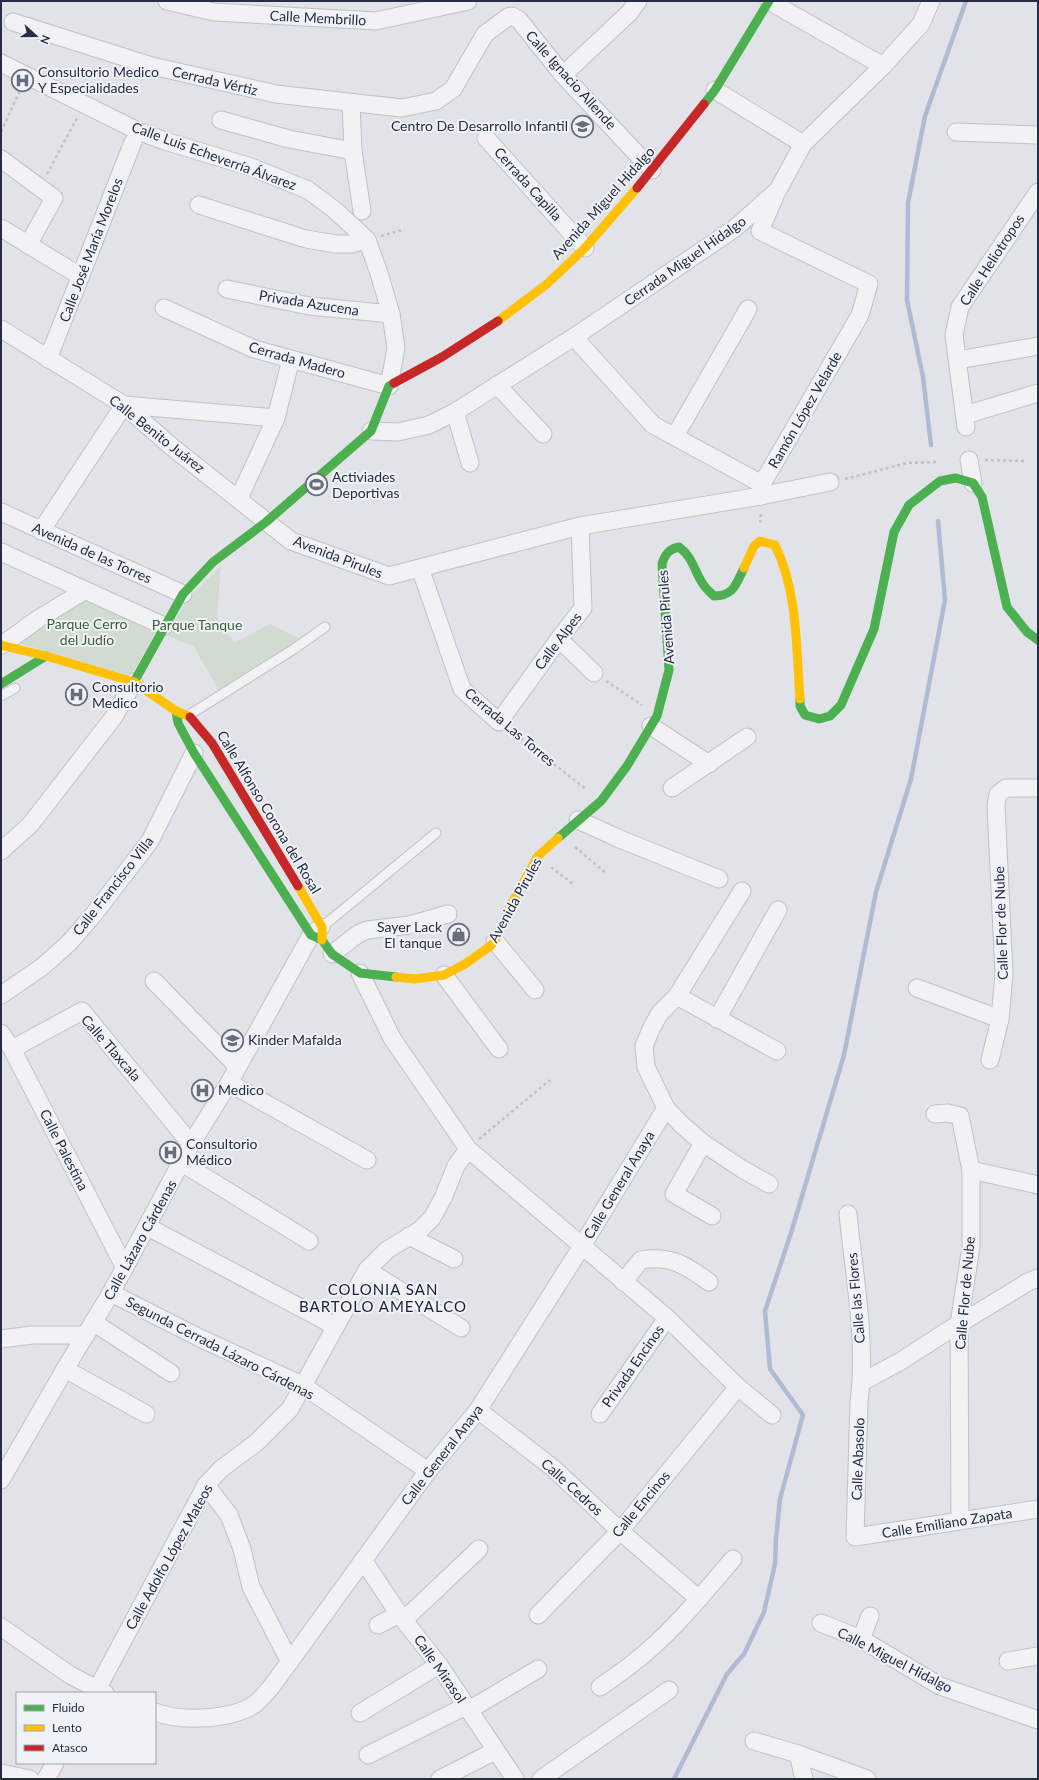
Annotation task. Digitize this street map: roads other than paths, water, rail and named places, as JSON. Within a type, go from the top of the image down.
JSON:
[{"type":"street","name":"Calle Membrillo","points":[[167,1],[214,12],[376,21],[468,1]]},
{"type":"street","points":[[564,75],[629,13],[638,1]]},
{"type":"street","points":[[769,1],[883,66]]},
{"type":"street","name":"Avenida Miguel Hidalgo","points":[[389,386],[442,357],[486,330],[547,284],[585,248],[652,170],[715,90],[769,1]]},
{"type":"street","name":"Cerrada Miguel Hidalgo","points":[[371,431],[398,432],[429,425],[455,412],[574,337],[734,229],[778,190],[803,144],[883,66],[922,24],[931,1]]},
{"type":"street","name":"Calle Ignacio Allende","points":[[485,34],[508,16],[512,16],[518,20],[564,75],[652,170]]},
{"type":"street","name":"Cerrada Vértiz","points":[[13,22],[152,66],[276,94],[351,104],[402,108],[436,101],[453,89],[485,34]]},
{"type":"street","name":"Calle Luis Echeverría Álvarez","points":[[1,63],[138,131],[165,141],[251,167],[308,190],[352,225],[367,240],[378,270],[391,314],[396,348],[389,386]]},
{"type":"street","points":[[715,90],[803,144]]},
{"type":"street","points":[[351,104],[353,151],[362,210]]},
{"type":"street","points":[[221,120],[289,139],[353,151]]},
{"type":"street","points":[[956,132],[1038,135]]},
{"type":"street","name":"Cerrada Capilla","points":[[486,138],[585,248]]},
{"type":"street","name":"Calle José María Morelos","points":[[48,359],[133,142]]},
{"type":"street","points":[[1,159],[54,198],[28,245]]},
{"type":"street","name":"Ramón López Velarde","points":[[762,490],[860,315],[869,284],[760,231],[778,190]]},
{"type":"street","name":"Calle Heliotropos","points":[[1038,192],[960,307],[954,335],[966,421],[1038,393]]},
{"type":"street","points":[[199,205],[306,239],[336,244],[351,244],[367,240]]},
{"type":"street","points":[[1,228],[80,276]]},
{"type":"street","name":"Privada Azucena","points":[[227,289],[309,306],[391,314]]},
{"type":"street","name":"Cerrada Madero","points":[[164,308],[254,349],[389,386]]},
{"type":"street","points":[[675,436],[748,309]]},
{"type":"street","name":"Calle Benito Juárez","points":[[1,329],[124,405],[172,447],[238,498],[266,522]]},
{"type":"street","points":[[574,337],[653,425],[675,436],[762,490]]},
{"type":"street","points":[[958,360],[1038,346]]},
{"type":"street","points":[[238,498],[276,418],[292,359]]},
{"type":"street","points":[[497,385],[543,434]]},
{"type":"street","points":[[1,851],[30,825],[113,718],[183,594],[213,562],[266,522],[371,431],[389,386]]},
{"type":"street","points":[[41,531],[124,405],[276,418]]},
{"type":"street","points":[[455,412],[470,463]]},
{"type":"street","points":[[969,460],[973,483],[982,497],[1007,607],[1027,632],[1038,640]]},
{"type":"street","name":"Avenida Pirules","points":[[360,973],[414,979],[444,975],[465,964],[497,943],[512,903],[538,856],[560,835],[601,801],[627,766],[654,721],[665,690],[669,670],[662,564],[665,555],[671,549],[679,547],[688,553],[695,564],[703,585],[714,596],[724,596],[734,589],[754,546],[760,541],[775,545],[781,554],[792,601],[800,706],[805,714],[819,719],[830,716],[841,705],[874,629],[894,532],[909,505],[940,480],[956,478],[973,483]]},
{"type":"street","name":"Avenida Pirules","points":[[266,522],[291,541],[389,576],[580,526],[762,490],[830,482]]},
{"type":"street","name":"Avenida de las Torres","points":[[1,512],[183,594]]},
{"type":"street","name":"Calle Alpes","points":[[499,722],[558,639],[583,608],[580,526]]},
{"type":"street","points":[[1,552],[84,591],[164,626]]},
{"type":"street","name":"Cerrada Las Torres","points":[[420,568],[462,688],[499,722]]},
{"type":"street","points":[[1,645],[38,618],[84,591]]},
{"type":"street","points":[[558,639],[594,673]]},
{"type":"street","points":[[1,645],[46,656],[134,682],[176,711],[189,715]]},
{"type":"street","points":[[1,684],[46,656]]},
{"type":"street","name":"Calle Alfonso Corona del Rosal","points":[[176,711],[178,723],[194,753],[332,954],[360,973]]},
{"type":"street","name":"Calle Alfonso Corona del Rosal","points":[[189,715],[212,743],[318,934]]},
{"type":"street","points":[[654,721],[709,764]]},
{"type":"street","points":[[672,788],[747,737]]},
{"type":"street","name":"Calle Francisco Villa","points":[[1,995],[42,967],[69,943],[94,914],[150,841],[194,753]]},
{"type":"street","name":"Calle Flor de Nube","points":[[990,1060],[1000,1019],[1004,974],[996,805],[998,794],[1006,788],[1038,788]]},
{"type":"street","points":[[578,820],[620,839],[719,879]]},
{"type":"street","points":[[742,891],[677,996],[660,1013],[652,1026],[644,1046],[646,1067],[666,1108],[681,1124],[703,1143],[742,1169],[769,1184]]},
{"type":"street","points":[[717,1019],[778,910]]},
{"type":"street","points":[[332,954],[358,934],[367,930],[410,925],[448,914]]},
{"type":"street","name":"Calle Lázaro Cárdenas","points":[[1,1480],[65,1369],[112,1293],[191,1144],[318,934]]},
{"type":"street","points":[[497,943],[535,990]]},
{"type":"street","points":[[360,973],[392,1038],[468,1149],[667,1318],[738,1387],[772,1415]]},
{"type":"street","points":[[444,975],[499,1049]]},
{"type":"street","points":[[154,981],[237,1066]]},
{"type":"street","points":[[917,988],[1000,1019]]},
{"type":"street","points":[[677,996],[777,1051]]},
{"type":"street","name":"Calle Tlaxcala","points":[[12,1049],[82,1011],[191,1144]]},
{"type":"street","name":"Calle Palestina","points":[[1,1033],[12,1049],[125,1268]]},
{"type":"street","points":[[229,1083],[367,1160]]},
{"type":"street","name":"Calle General Anaya","points":[[156,1712],[190,1718],[229,1715],[255,1704],[272,1686],[428,1471],[478,1410],[582,1246],[666,1108]]},
{"type":"street","name":"Calle Flor de Nube","points":[[935,1114],[948,1113],[960,1116],[970,1170],[971,1247],[959,1324],[960,1521]]},
{"type":"street","points":[[703,1143],[674,1194],[712,1216]]},
{"type":"street","name":"Calle Adolfo López Mateos","points":[[99,1692],[206,1485],[221,1469],[257,1442],[290,1409],[367,1270],[387,1250],[420,1230],[432,1218],[443,1198],[456,1166],[468,1149]]},
{"type":"street","points":[[182,1163],[310,1241]]},
{"type":"street","points":[[970,1170],[1038,1185]]},
{"type":"street","name":"Calle las Flores","points":[[848,1214],[860,1339],[862,1382]]},
{"type":"street","points":[[148,1227],[335,1326]]},
{"type":"street","points":[[409,1236],[454,1259]]},
{"type":"street","points":[[623,1282],[641,1260],[655,1258],[670,1259],[693,1270],[709,1282]]},
{"type":"street","points":[[367,1270],[461,1328]]},
{"type":"street","points":[[862,1382],[902,1361],[959,1324],[1038,1278]]},
{"type":"street","name":"Segunda Cerrada Lázaro Cárdenas","points":[[112,1293],[200,1338],[302,1386],[428,1471]]},
{"type":"street","name":"Privada Encinos","points":[[600,1414],[667,1318]]},
{"type":"street","points":[[2,1337],[90,1329],[171,1374]]},
{"type":"street","points":[[65,1369],[146,1414]]},
{"type":"street","name":"Calle Abasolo","points":[[855,1537],[859,1402],[862,1382]]},
{"type":"street","name":"Calle Encinos","points":[[538,1615],[620,1531],[738,1387]]},
{"type":"street","name":"Calle Cedros","points":[[478,1410],[553,1468],[620,1531],[699,1599]]},
{"type":"street","points":[[206,1485],[229,1515],[242,1549],[251,1587],[290,1662]]},
{"type":"street","name":"Calle Emiliano Zapata","points":[[855,1537],[1038,1509]]},
{"type":"street","points":[[378,1624],[402,1617],[479,1549]]},
{"type":"street","points":[[600,1687],[633,1663],[649,1649],[699,1599],[734,1559]]},
{"type":"street","name":"Calle Mirasol","points":[[364,1560],[402,1617],[439,1665],[495,1752],[515,1779]]},
{"type":"street","points":[[861,1639],[870,1616]]},
{"type":"street","name":"Calle Miguel Hidalgo","points":[[821,1623],[861,1639],[940,1686],[1038,1720]]},
{"type":"street","points":[[1,1627],[70,1675],[99,1692]]},
{"type":"street","points":[[1008,1661],[1038,1656]]},
{"type":"street","points":[[360,1713],[439,1665]]},
{"type":"street","points":[[368,1755],[467,1708],[538,1669]]},
{"type":"street","points":[[541,1779],[669,1690]]},
{"type":"street","points":[[754,1741],[798,1754],[866,1779]]},
{"type":"street","points":[[440,1779],[495,1752]]},
{"type":"street","points":[[798,1754],[804,1779]]},
{"type":"street","points":[[46,1779],[55,1764]]},
{"type":"street","points":[[1,1773],[22,1778]]},
{"type":"lane","points":[[189,715],[325,627]]},
{"type":"lane","points":[[1,696],[21,684]]},
{"type":"lane","points":[[318,934],[436,833]]},
{"type":"waterway","points":[[931,445],[923,377],[907,300],[908,203],[925,116],[966,1]]},
{"type":"waterway","points":[[674,1779],[727,1674],[744,1654],[764,1612],[775,1564],[780,1499],[803,1415],[770,1369],[765,1311],[791,1233],[844,1055],[876,892],[911,779],[945,600],[938,521]]},
{"type":"place","name":"Consultorio Medico Y Especialidades","points":[[22,80]]},
{"type":"place","name":"Centro De Desarrollo Infantil","points":[[583,126]]},
{"type":"place","name":"Activiades Deportivas","points":[[316,485]]},
{"type":"place","name":"Consultorio Medico","points":[[77,695]]},
{"type":"place","name":"Sayer Lack El tanque","points":[[458,935]]},
{"type":"place","name":"Kinder Mafalda","points":[[233,1040]]},
{"type":"place","name":"Medico","points":[[203,1090]]},
{"type":"place","name":"Consultorio Médico","points":[[171,1152]]},
{"type":"district","name":"COLONIA SAN BARTOLO AMEYALCO","points":[[383,1298]]},
{"type":"park label","name":"Parque Tanque","points":[[197,625]]},
{"type":"park label","name":"Parque Cerro del Judío","points":[[87,632]]}]
